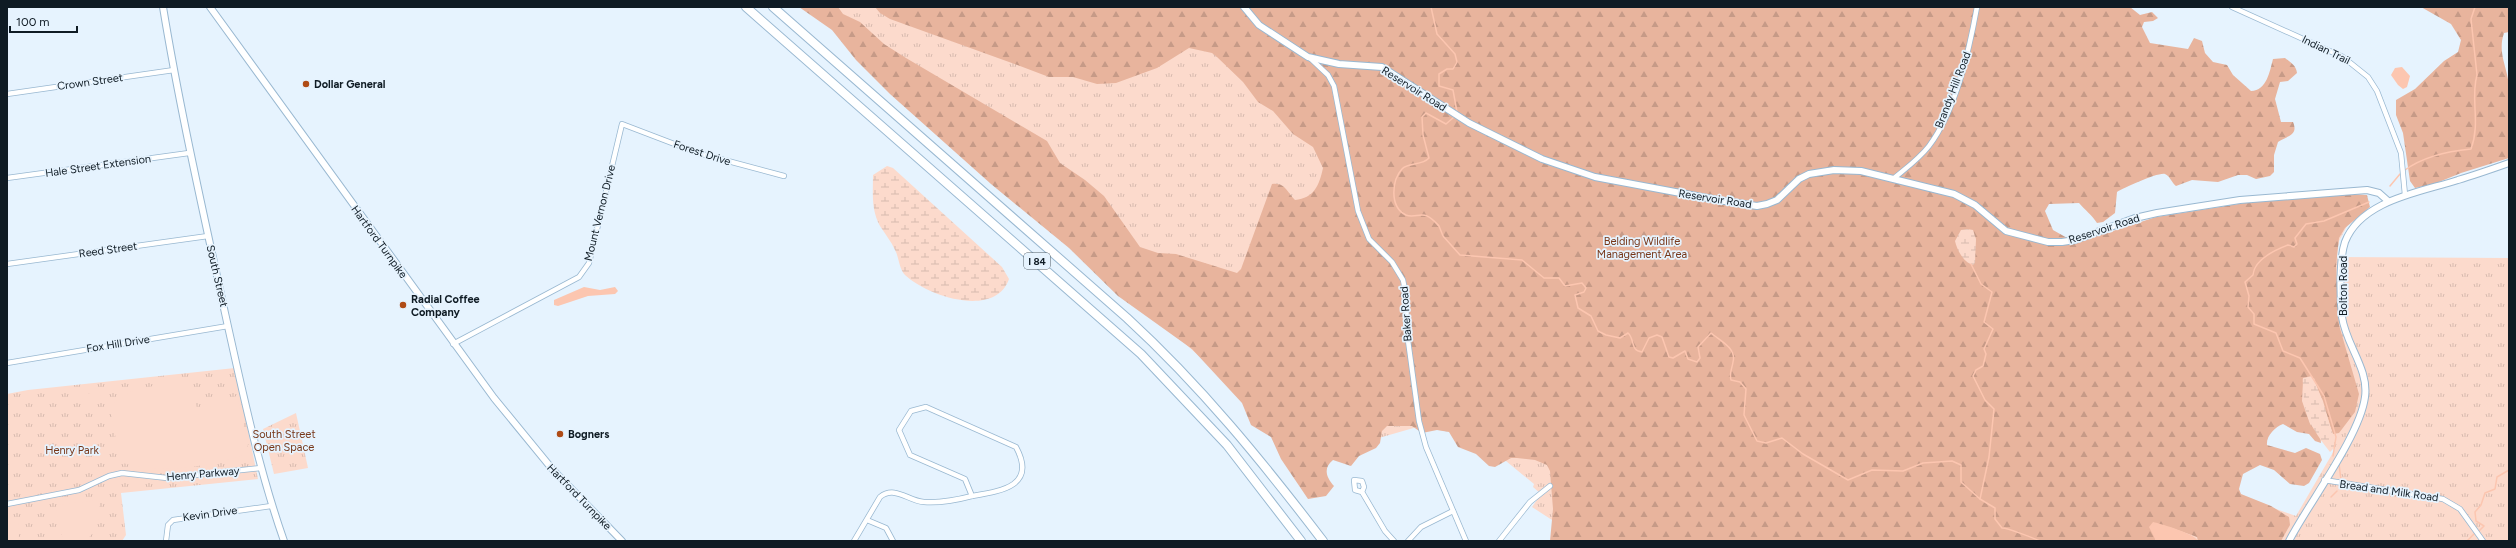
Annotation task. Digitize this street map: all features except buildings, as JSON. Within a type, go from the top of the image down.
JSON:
[{"type":"highway","name":"I 84","points":[[746,7],[1141,354],[1222,440],[1301,541]]},
{"type":"highway","name":"I 84","points":[[773,7],[1127,318],[1170,358],[1248,444],[1323,541]]},
{"type":"street","name":"South Street","points":[[163,7],[189,153],[260,468],[271,506],[284,541]]},
{"type":"street","name":"Hartford Turnpike","points":[[210,7],[453,344],[551,467],[622,541]]},
{"type":"street","name":"Reservoir Road","points":[[1244,7],[1259,25],[1308,57],[1339,64],[1382,67],[1443,107],[1494,136],[1542,159],[1595,177],[1757,206],[1777,200],[1799,179],[1809,174],[1846,170],[1861,171],[1964,197],[2006,231],[2048,242],[2075,240],[2142,216],[2240,200],[2367,190],[2379,192],[2388,201]]},
{"type":"street","name":"Brandy Hill Road","points":[[1893,179],[1916,160],[1936,133],[1947,111],[1968,53],[1977,7]]},
{"type":"street","name":"Indian Trail","points":[[2232,7],[2343,57],[2368,77],[2377,91],[2401,152],[2405,195]]},
{"type":"street","name":"Baker Road","points":[[1308,57],[1328,75],[1334,86],[1358,211],[1369,239],[1392,262],[1403,280],[1406,295],[1407,334],[1419,421],[1426,447],[1466,541]]},
{"type":"street","name":"Crown Street","points":[[7,94],[174,70]]},
{"type":"street","name":"Mount Vernon Drive","points":[[453,344],[579,277],[589,263],[622,124]]},
{"type":"street","name":"Forest Drive","points":[[622,124],[698,154],[784,176]]},
{"type":"street","name":"Hale Street Extension","points":[[7,178],[189,153]]},
{"type":"street","name":"Bolton Road","points":[[2289,541],[2352,432],[2365,399],[2364,377],[2349,339],[2342,316],[2342,260],[2345,242],[2354,227],[2388,201],[2509,163]]},
{"type":"street","name":"Reed Street","points":[[7,264],[208,236]]},
{"type":"street","name":"Fox Hill Drive","points":[[7,363],[228,326]]},
{"type":"street","points":[[854,541],[880,497],[885,493],[898,493],[923,502],[938,502],[1000,492],[1016,483],[1022,471],[1022,459],[1016,447],[926,407],[911,411],[899,430],[910,455],[964,480],[972,496]]},
{"type":"street","name":"Henry Parkway","points":[[7,504],[79,490],[109,476],[122,473],[167,478],[260,468]]},
{"type":"street","name":"Bread and Milk Road","points":[[2324,480],[2442,498],[2460,509],[2483,541]]},
{"type":"street","points":[[1499,541],[1508,534],[1530,502],[1550,486]]},
{"type":"street","points":[[1362,492],[1385,531],[1394,541]]},
{"type":"street","name":"Kevin Drive","points":[[166,541],[168,525],[173,520],[271,506]]},
{"type":"street","points":[[1408,541],[1421,527],[1453,511]]},
{"type":"street","points":[[867,520],[886,528],[893,541]]},
{"type":"green space","name":"Belding Wildlife Management Area","points":[[799,7],[838,7],[843,14],[860,22],[884,44],[1047,141],[1060,163],[1085,180],[1104,196],[1140,247],[1158,253],[1176,254],[1237,273],[1241,269],[1272,184],[1283,186],[1295,200],[1301,199],[1307,197],[1315,190],[1320,180],[1323,168],[1313,147],[1293,134],[1273,111],[1258,102],[1243,82],[1212,53],[1189,48],[1157,68],[1116,83],[1097,84],[1073,77],[1049,77],[890,19],[880,13],[875,7],[2130,7],[2140,15],[2152,12],[2158,18],[2153,21],[2144,22],[2142,27],[2150,43],[2188,49],[2194,38],[2202,41],[2205,53],[2213,62],[2227,65],[2233,75],[2251,91],[2261,88],[2264,84],[2269,74],[2273,59],[2285,58],[2291,63],[2296,68],[2297,73],[2288,81],[2280,82],[2275,99],[2281,122],[2293,122],[2293,133],[2278,142],[2274,155],[2274,172],[2270,176],[2256,179],[2247,175],[2238,175],[2218,182],[2192,180],[2176,186],[2165,174],[2156,175],[2117,192],[2115,213],[2103,222],[2097,223],[2079,203],[2049,204],[2045,211],[2053,230],[2076,243],[2156,217],[2257,201],[2350,194],[2367,195],[2370,207],[2345,228],[2339,238],[2336,266],[2339,325],[2359,394],[2355,412],[2339,433],[2333,434],[2314,378],[2303,381],[2302,401],[2310,424],[2320,435],[2321,443],[2315,441],[2309,434],[2297,432],[2283,424],[2272,432],[2268,438],[2267,445],[2295,453],[2306,448],[2320,454],[2322,460],[2309,483],[2304,486],[2290,484],[2274,470],[2260,465],[2243,474],[2239,489],[2241,494],[2271,506],[2289,517],[2290,525],[2281,541],[2198,541],[2197,537],[2169,527],[2155,538],[2156,541],[1550,541],[1553,509],[1550,471],[1547,465],[1535,460],[1511,458],[1495,467],[1489,466],[1476,454],[1458,447],[1449,432],[1437,430],[1422,433],[1412,426],[1387,426],[1382,431],[1380,443],[1376,448],[1359,456],[1351,466],[1333,460],[1328,466],[1327,473],[1334,486],[1326,496],[1308,499],[1281,459],[1271,437],[1251,425],[1242,403],[1192,349],[1118,296],[1069,248],[991,184],[890,94],[856,60],[832,30]]},
{"type":"green space","name":"Belding Wildlife Management Area","points":[[811,7],[1134,8],[2046,247],[2347,226],[2339,241],[2336,257],[2509,258],[2509,541],[1567,541],[1569,531],[1532,507],[1541,494],[1533,487],[1534,484],[1495,452],[1497,438],[1417,427],[1344,448],[1220,375]],"holes":[[[2279,415],[2335,449],[2296,516],[2231,493]]]},
{"type":"green space","points":[[2421,7],[2509,7],[2509,32],[2504,33],[2502,40],[2502,54],[2509,87],[2509,158],[2461,173],[2434,184],[2415,188],[2410,181],[2403,133],[2396,115],[2396,100],[2415,89],[2444,61],[2458,52],[2461,40],[2451,24]]},
{"type":"green space","points":[[887,166],[893,168],[1002,267],[1009,279],[1001,291],[990,298],[976,301],[960,300],[929,290],[915,283],[905,275],[901,270],[896,253],[890,241],[877,220],[874,208],[873,175]]},
{"type":"green space","points":[[1961,230],[1973,230],[1976,239],[1975,263],[1973,265],[1966,261],[1961,255],[1955,241]]},
{"type":"green space","name":"Henry Park","points":[[235,368],[258,479],[121,493],[126,535],[122,541],[7,541],[7,394],[28,390]]},
{"type":"green space","points":[[2312,376],[2323,401],[2336,446],[2330,452],[2311,424],[2305,408],[2303,378]]},
{"type":"green space","points":[[189,379],[199,416],[216,403],[237,396],[248,445],[245,455],[199,466],[167,469],[136,466],[120,462],[110,407],[111,404],[134,390]]},
{"type":"green space","points":[[100,392],[101,403],[83,405],[82,394]]},
{"type":"green space","name":"South Street Open Space","points":[[296,413],[308,468],[274,474],[263,429]]},
{"type":"green space","points":[[99,500],[98,522],[96,528],[89,537],[85,541],[63,541],[56,509],[58,505]]},
{"type":"green space","points":[[18,522],[19,541],[7,541],[7,524]]},
{"type":"shaded area","points":[[2402,67],[2410,76],[2407,87],[2403,89],[2391,75],[2395,68]]},
{"type":"shaded area","points":[[584,287],[600,290],[615,287],[618,291],[615,294],[588,296],[558,306],[554,305],[554,300]]},
{"type":"shaded area","points":[[2153,522],[2185,532],[2196,538],[2198,541],[2156,541],[2149,527]]},
{"type":"waterway","points":[[1300,7],[1306,7]]},
{"type":"waterway","points":[[1431,7],[1437,34],[1455,54],[1457,62],[1453,69],[1447,69],[1439,74],[1439,86],[1453,90],[1457,112]]},
{"type":"waterway","points":[[2405,170],[2412,165],[2436,155],[2471,149],[2475,129],[2475,84],[2477,75],[2471,19],[2475,7]]},
{"type":"waterway","points":[[1454,117],[1446,124],[1426,113],[1422,117],[1423,135],[1429,158],[1423,162],[1408,165],[1402,169],[1396,180],[1394,193],[1397,206],[1401,211],[1409,216],[1425,215],[1431,218],[1439,226],[1443,236],[1460,255],[1522,260],[1544,278],[1559,278],[1565,286],[1582,283],[1586,288],[1584,292],[1575,295],[1578,308],[1591,316],[1598,331],[1606,335],[1620,338],[1628,333],[1634,347],[1638,351],[1642,352],[1649,338],[1657,335],[1662,337],[1669,357],[1673,358],[1685,351],[1688,359],[1697,362],[1700,358],[1698,347],[1711,333],[1730,349],[1734,357],[1730,378],[1731,380],[1740,382],[1746,389],[1744,415],[1757,441],[1766,443],[1782,438],[1803,454],[1848,480],[1872,470],[1903,471],[1923,463],[1952,461],[1961,465],[1961,482],[1980,499],[1995,508],[1995,519],[2002,528],[2015,531],[2040,541]]},
{"type":"waterway","points":[[2390,186],[2400,174]]},
{"type":"waterway","points":[[2333,456],[2336,437],[2324,396],[2300,358],[2283,351],[2276,333],[2254,324],[2254,314],[2248,307],[2249,296],[2245,282],[2253,275],[2257,265],[2266,256],[2288,245],[2294,247],[2297,244],[2295,238],[2306,224],[2324,221],[2369,202]]},
{"type":"waterway","points":[[1971,264],[1981,284],[1992,292],[1984,322],[1993,329],[1984,349],[1986,354],[1983,366],[1976,370],[1973,376],[1985,400],[1994,409],[1989,457],[1980,499]]},
{"type":"waterway","points":[[2339,464],[2341,480]]},
{"type":"waterway","points":[[2479,531],[2484,526],[2476,521],[2475,512],[2481,505],[2485,493],[2495,489],[2497,477],[2509,470]]},
{"type":"waterway","points":[[2331,497],[2337,491]]},
{"type":"waterway","points":[[2467,541],[2475,533]]},
{"type":"place","name":"Dollar General","points":[[306,84]]},
{"type":"place","name":"Radial Coffee Company","points":[[403,305]]},
{"type":"place","name":"Bogners","points":[[560,434]]}]
